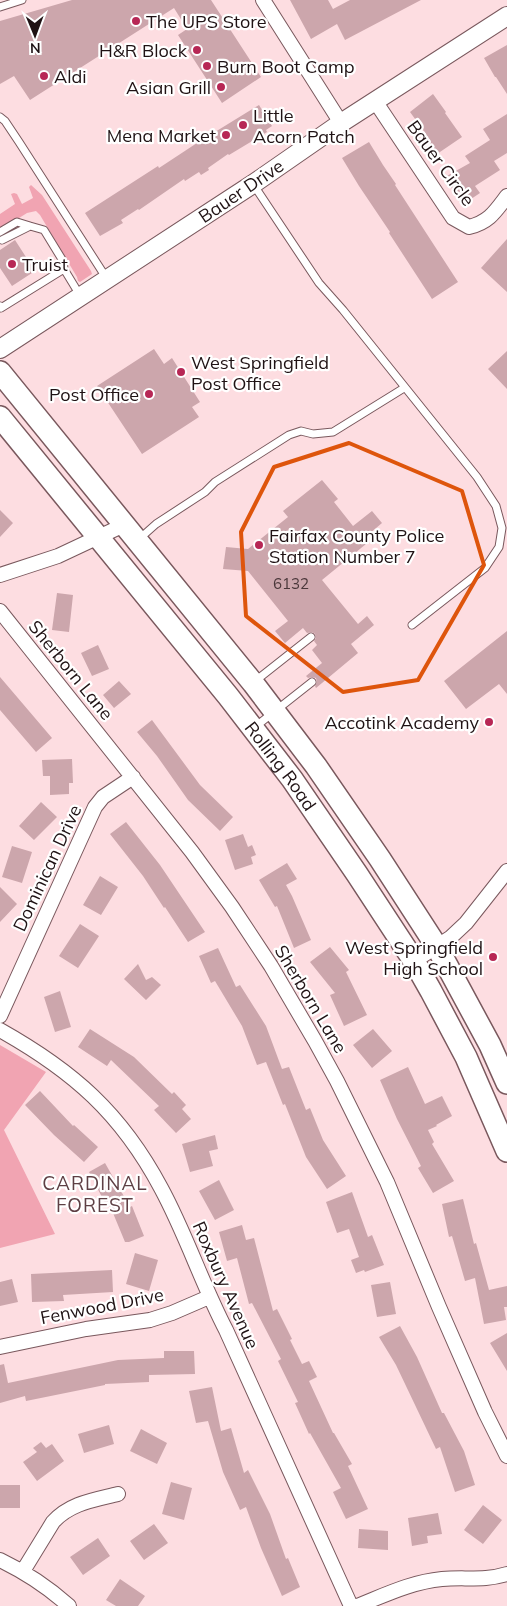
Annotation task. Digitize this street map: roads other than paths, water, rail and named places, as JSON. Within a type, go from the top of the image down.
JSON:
[{"type":"main road","name":"Rolling Road","points":[[0,372],[253,683],[316,766],[437,946],[490,1045],[507,1083]]},
{"type":"main road","name":"Rolling Road","points":[[0,417],[228,696],[292,779],[414,961],[466,1057],[507,1151]]},
{"type":"street","points":[[262,0],[341,123]]},
{"type":"street","name":"Bauer Drive","points":[[0,349],[253,184],[341,123],[507,16]]},
{"type":"street","name":"Bauer Circle","points":[[375,101],[453,218],[469,227],[480,224],[491,217],[507,196]]},
{"type":"street","points":[[0,575],[58,556],[98,537],[130,533]]},
{"type":"street","name":"Sherborn Lane","points":[[0,611],[192,852],[232,907],[271,966],[324,1057],[387,1182],[438,1308],[507,1456]]},
{"type":"street","name":"Dominican Drive","points":[[0,1016],[96,807],[103,797],[133,776]]},
{"type":"street","points":[[414,961],[450,938],[466,923],[507,871]]},
{"type":"street","name":"Roxbury Avenue","points":[[0,1030],[43,1055],[67,1072],[98,1100],[124,1130],[145,1160],[162,1189],[209,1297],[226,1330],[351,1606]]},
{"type":"street","name":"Fenwood Drive","points":[[0,1347],[86,1328],[150,1320],[209,1297]]},
{"type":"street","points":[[23,1571],[58,1516],[80,1503],[118,1494]]},
{"type":"street","points":[[0,1560],[23,1571],[69,1606]]},
{"type":"street","points":[[357,1606],[398,1589],[419,1583],[442,1579],[484,1579],[507,1574]]},
{"type":"lane","points":[[0,6],[22,0]]},
{"type":"lane","points":[[0,117],[5,121],[19,142],[107,280]]},
{"type":"lane","points":[[253,184],[319,283],[343,310],[477,477],[496,506],[502,528],[499,547],[485,568],[412,625]]},
{"type":"lane","points":[[0,232],[17,222],[44,230],[63,261],[64,268],[81,297]]},
{"type":"lane","points":[[3,242],[30,226]]},
{"type":"lane","points":[[0,306],[1,308],[64,268]]},
{"type":"lane","points":[[130,533],[156,524],[205,492],[215,482],[290,435],[301,431],[314,434],[333,432],[404,388]]},
{"type":"lane","points":[[253,683],[311,637]]},
{"type":"lane","points":[[253,728],[312,682]]},
{"type":"place","name":"The UPS Store","points":[[136,21]]},
{"type":"place","name":"H&R Block","points":[[197,50]]},
{"type":"place","name":"Burn Boot Camp","points":[[207,66]]},
{"type":"place","name":"Aldi","points":[[44,76]]},
{"type":"place","name":"Asian Grill","points":[[221,87]]},
{"type":"place","name":"Little Acorn Patch","points":[[243,125]]},
{"type":"place","name":"Mena Market","points":[[226,135]]},
{"type":"place","name":"Truist","points":[[12,264]]},
{"type":"place","name":"West Springfield Post Office","points":[[181,372]]},
{"type":"place","name":"Post Office","points":[[149,394]]},
{"type":"place","name":"Fairfax County Police Station Number 7","points":[[259,545]]},
{"type":"place","name":"Accotink Academy","points":[[489,722]]},
{"type":"place","name":"West Springfield High School","points":[[493,957]]},
{"type":"district","name":"CARDINAL FOREST","points":[[95,1194]]}]
